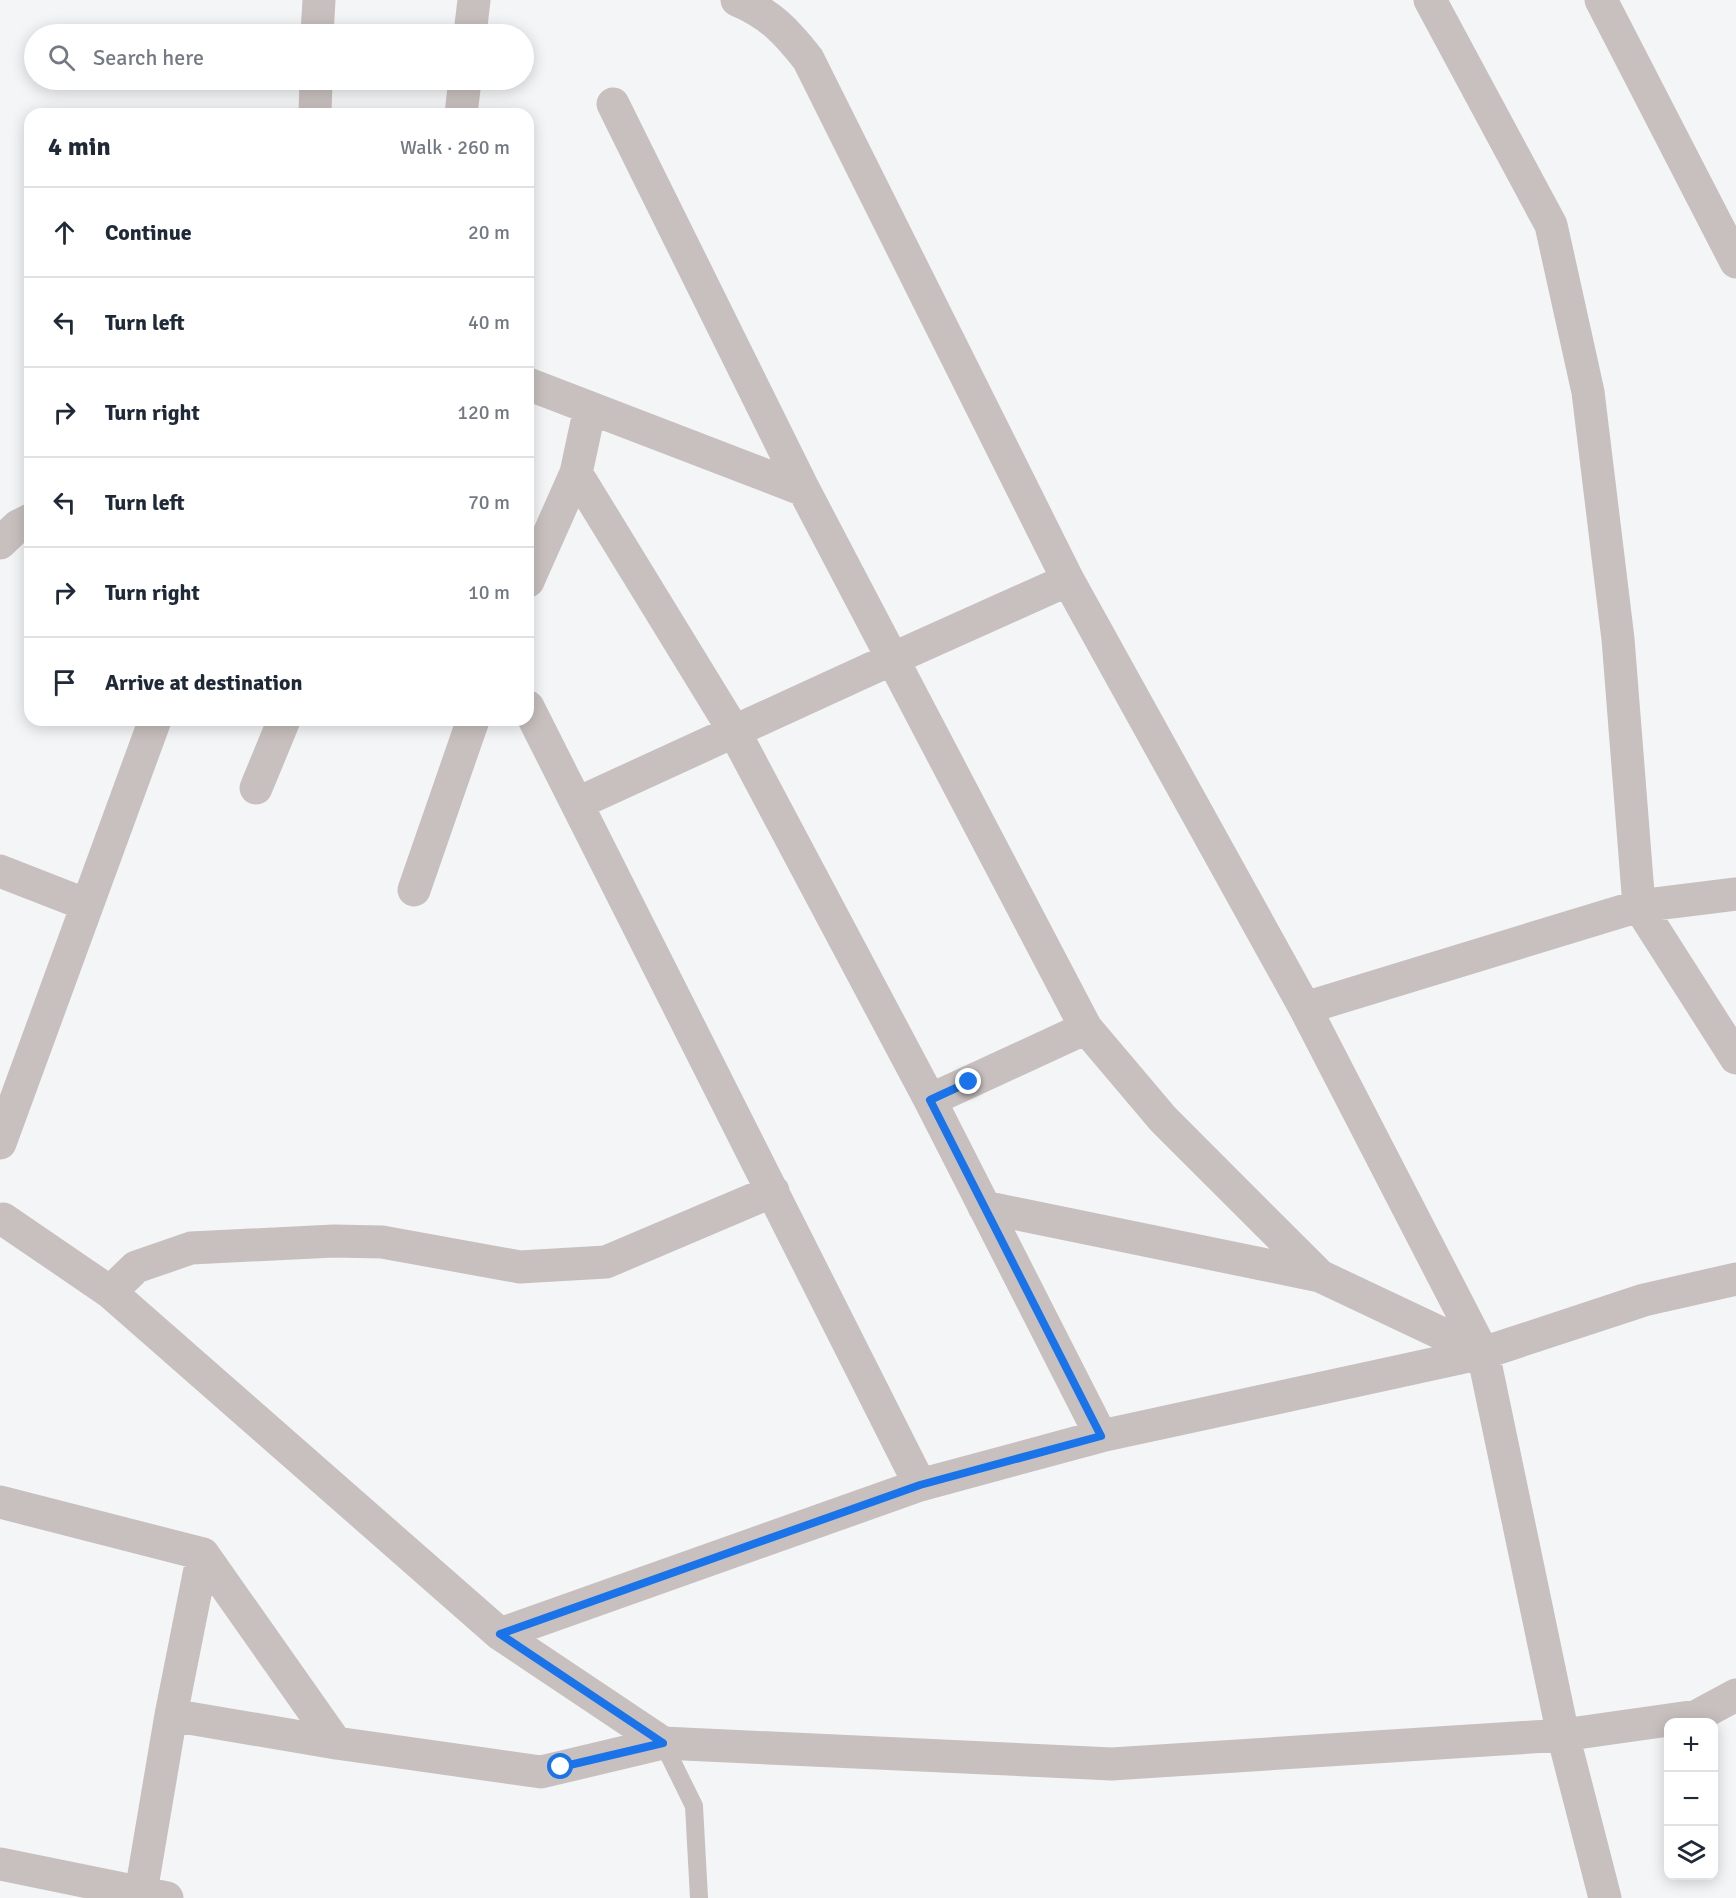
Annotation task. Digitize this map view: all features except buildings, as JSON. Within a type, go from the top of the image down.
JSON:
[{"type":"street","points":[[318,24],[319,0]]},
{"type":"street","points":[[471,24],[474,0]]},
{"type":"street","points":[[737,0],[753,7],[786,30],[808,58],[1068,580],[1305,1008],[1483,1353],[1563,1735],[1605,1898]]},
{"type":"street","points":[[1430,0],[1551,225],[1588,392],[1618,639],[1639,906],[1736,1058]]},
{"type":"street","points":[[1601,0],[1736,262]]},
{"type":"street","points":[[315,108],[316,90]]},
{"type":"street","points":[[462,108],[464,90]]},
{"type":"street","points":[[613,104],[804,490],[1086,1028],[1163,1119],[1320,1276]]},
{"type":"street","points":[[534,386],[804,490]]},
{"type":"street","points":[[534,568],[576,473],[590,408]]},
{"type":"street","points":[[576,473],[734,731],[930,1100],[1101,1436]]},
{"type":"street","points":[[0,543],[24,523]]},
{"type":"street","points":[[578,803],[892,658],[1068,580]]},
{"type":"street","points":[[534,719],[920,1485]]},
{"type":"street","points":[[0,1143],[153,726]]},
{"type":"street","points":[[256,788],[282,726]]},
{"type":"street","points":[[414,890],[471,726]]},
{"type":"street","points":[[0,871],[87,905]]},
{"type":"street","points":[[1305,1008],[1639,906],[1736,894]]},
{"type":"street","points":[[930,1100],[1086,1028]]},
{"type":"street","points":[[110,1292],[136,1267],[191,1248],[334,1241],[382,1242],[520,1267],[606,1262],[773,1191]]},
{"type":"street","points":[[984,1207],[1320,1276],[1483,1353]]},
{"type":"street","points":[[1,1223],[110,1292],[500,1634],[663,1743]]},
{"type":"street","points":[[500,1634],[920,1485],[1101,1436],[1483,1353],[1644,1300],[1736,1279]]},
{"type":"street","points":[[0,1502],[203,1554],[336,1743]]},
{"type":"street","points":[[0,1864],[149,1896],[171,1715],[203,1554]]},
{"type":"street","points":[[171,1715],[336,1743],[541,1772],[663,1743],[1112,1764],[1563,1735],[1697,1716],[1736,1695]]},
{"type":"lane","points":[[663,1743],[694,1806],[699,1898]]},
{"type":"route","points":[[561,1767],[663,1743],[500,1634],[920,1485],[1101,1436],[930,1100],[969,1082]]}]
